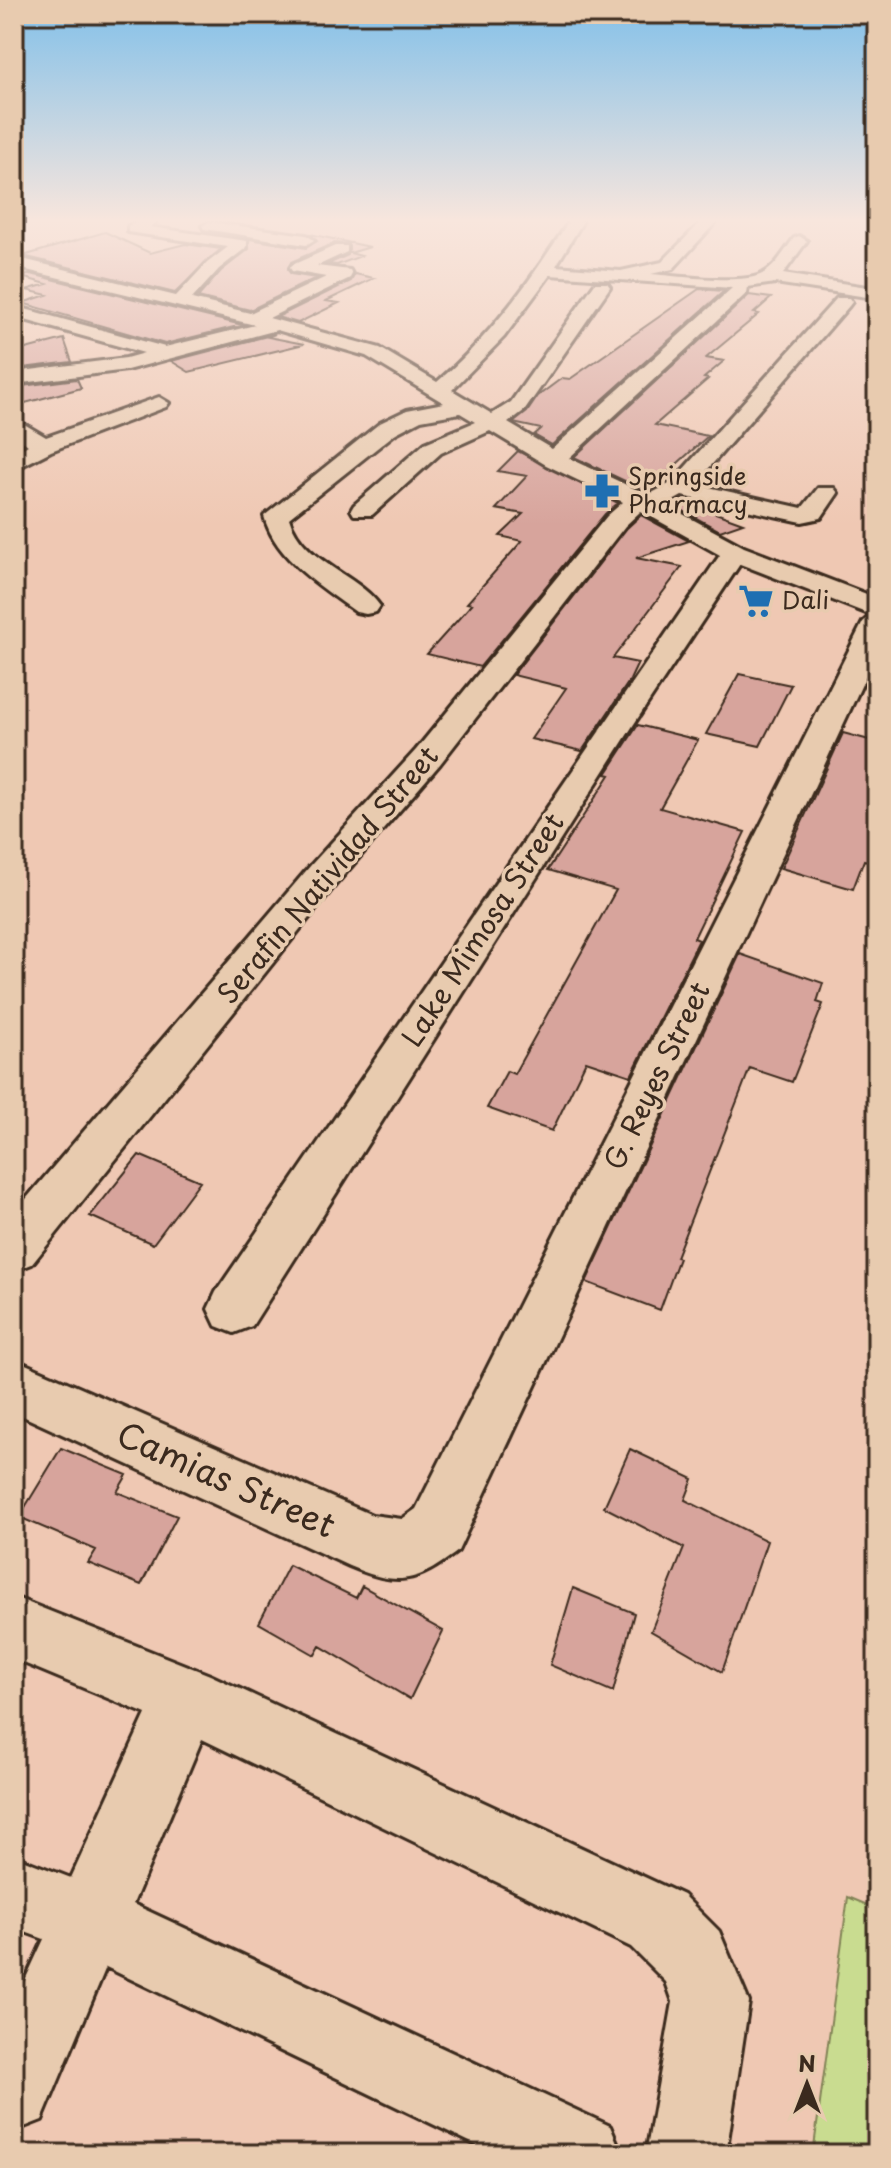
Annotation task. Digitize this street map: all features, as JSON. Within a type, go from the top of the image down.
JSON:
[{"type":"street","points":[[54,322],[165,353]]},
{"type":"street","points":[[262,322],[373,352],[554,460],[644,503],[735,553],[877,608]]},
{"type":"street","points":[[439,391],[459,375],[507,322]]},
{"type":"street","points":[[363,510],[433,448],[511,411],[530,392],[576,322]]},
{"type":"street","points":[[554,460],[705,322]]},
{"type":"street","name":"Serafin Natividad Street","points":[[14,1249],[324,874],[428,757],[616,521],[644,503],[679,488],[825,322]]},
{"type":"street","points":[[14,378],[127,364],[277,325]]},
{"type":"street","points":[[14,463],[43,446],[159,403]]},
{"type":"street","points":[[366,606],[326,576],[283,535],[276,527],[276,516],[388,428],[415,415],[465,406]]},
{"type":"street","points":[[14,425],[43,446]]},
{"type":"street","points":[[679,488],[802,515],[812,513],[826,493]]},
{"type":"street","name":"Lake Mimosa Street","points":[[234,1309],[618,724],[735,553]]},
{"type":"street","name":"G. Reyes Street","points":[[437,1530],[877,622]]},
{"type":"street","name":"Camias Street","points":[[14,1385],[370,1545],[410,1550],[437,1530]]},
{"type":"street","points":[[14,1628],[187,1698],[657,1921],[693,1957],[711,2002],[686,2154]]},
{"type":"street","points":[[14,2092],[187,1698]]},
{"type":"street","points":[[14,1892],[89,1921],[582,2154]]},
{"type":"green space","points":[[848,1897],[877,1909],[877,2154],[813,2154]]},
{"type":"building","points":[[89,322],[230,322],[242,325],[165,344]]},
{"type":"building","points":[[651,322],[689,322],[552,445],[534,435],[541,429],[513,423],[527,412],[538,396],[562,378],[570,379]]},
{"type":"building","points":[[720,322],[749,322],[706,358],[724,361],[704,378],[708,379],[655,425],[708,436],[651,490],[648,492],[574,457]]},
{"type":"building","points":[[275,334],[268,337],[304,344],[189,372],[171,361]]},
{"type":"building","points":[[64,339],[72,362],[14,369],[14,352]]},
{"type":"building","points":[[77,379],[81,388],[14,406],[14,387]]},
{"type":"building","points":[[518,451],[618,503],[605,514],[480,667],[427,654],[522,541],[500,536],[523,514],[496,509],[527,476],[498,471]]},
{"type":"building","points":[[680,500],[743,523],[720,531],[672,505]]},
{"type":"building","points":[[641,515],[689,541],[636,558],[682,567],[613,658],[638,663],[630,680],[582,751],[531,739],[566,688],[513,675],[627,528]]},
{"type":"building","points":[[739,674],[791,685],[760,746],[706,734]]},
{"type":"building","points":[[638,725],[698,740],[660,808],[745,832],[694,938],[699,940],[631,1076],[586,1061],[552,1131],[487,1108],[507,1071],[514,1074],[616,890],[548,870],[610,775],[606,774]]},
{"type":"building","points":[[843,733],[877,742],[877,838],[853,889],[781,868]]},
{"type":"building","points":[[740,954],[823,983],[817,1002],[823,1004],[792,1082],[750,1068],[676,1257],[679,1258],[660,1310],[586,1282]]},
{"type":"building","points":[[139,1155],[200,1181],[153,1244],[90,1216]]},
{"type":"building","points":[[61,1448],[127,1475],[117,1492],[177,1516],[141,1585],[88,1563],[96,1550],[19,1517]]},
{"type":"building","points":[[630,1449],[693,1479],[685,1500],[767,1541],[722,1672],[651,1631],[684,1548],[604,1507]]},
{"type":"building","points":[[289,1565],[356,1598],[362,1586],[443,1631],[410,1699],[320,1646],[315,1655],[259,1623]]},
{"type":"building","points":[[573,1588],[634,1613],[613,1692],[550,1665]]},
{"type":"place","name":"Springside Pharmacy","points":[[602,491]]},
{"type":"place","name":"Dali","points":[[756,601]]}]
